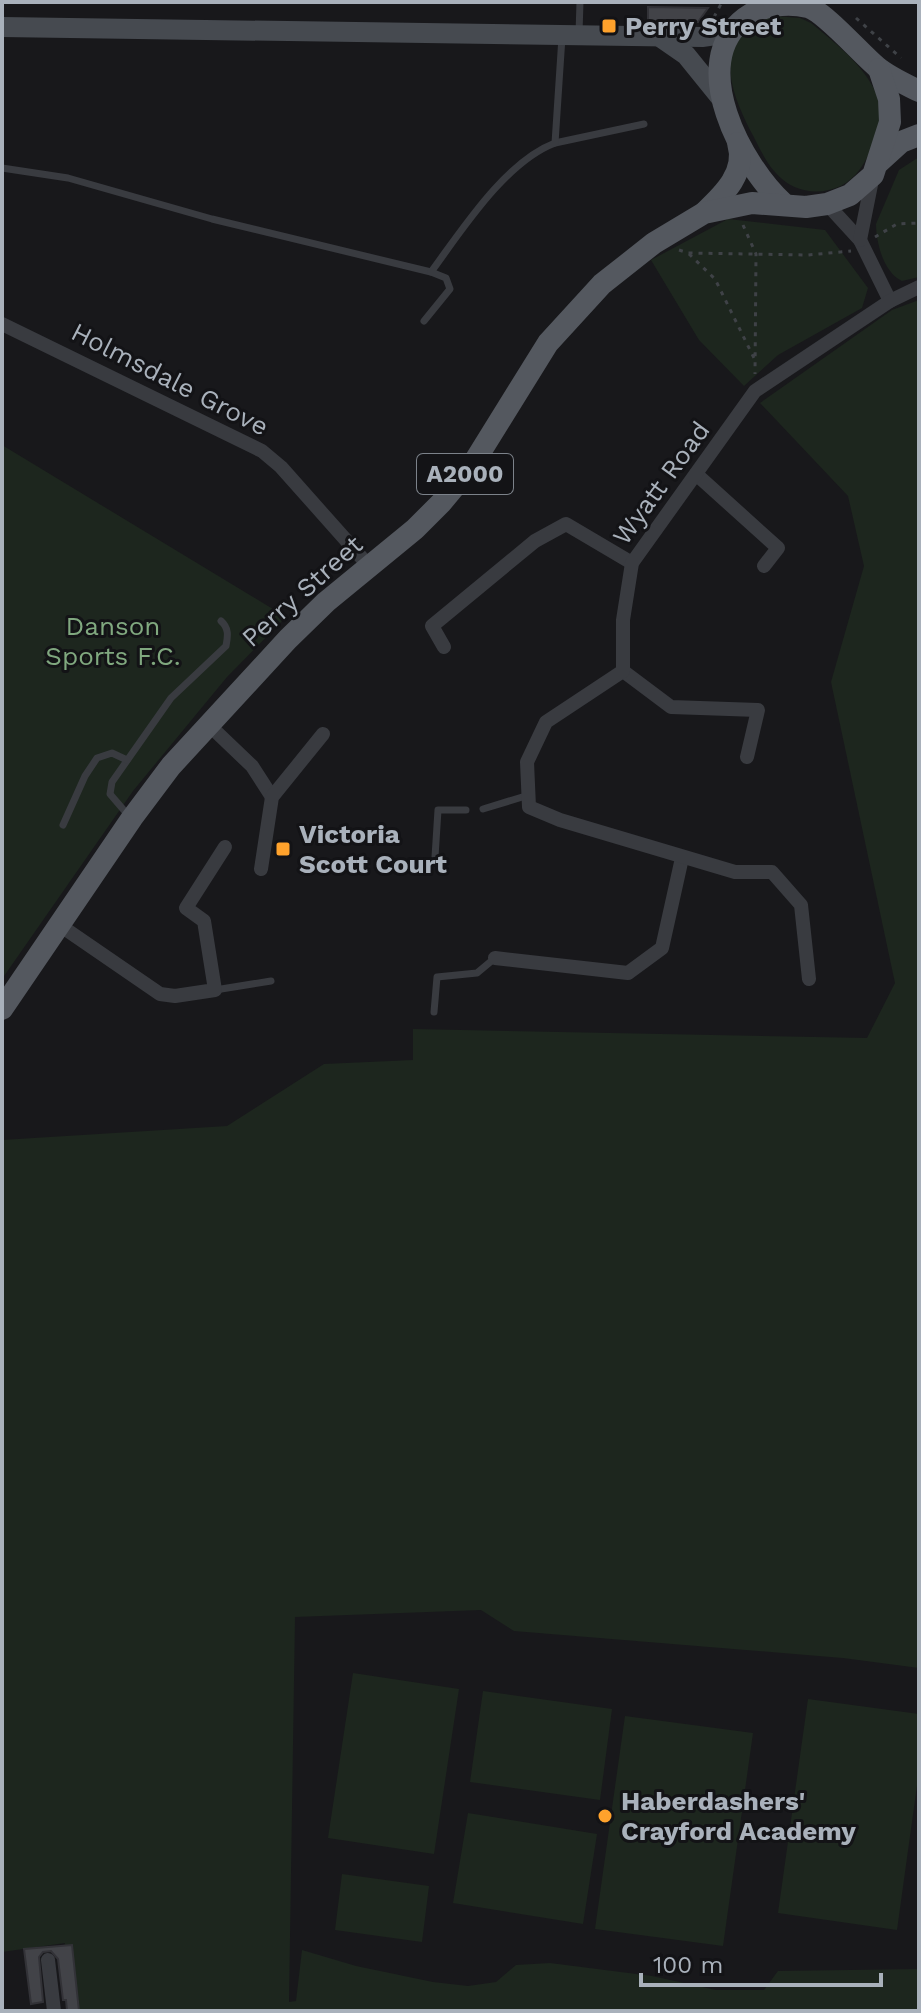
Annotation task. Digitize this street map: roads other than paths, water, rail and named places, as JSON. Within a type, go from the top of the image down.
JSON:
[{"type":"main road","points":[[919,91],[879,69],[812,6],[762,8],[738,19],[721,51],[718,72],[720,97],[763,181],[784,204],[806,207],[827,204],[850,195],[901,142],[919,135]]},
{"type":"main road","points":[[876,169],[890,122],[889,99],[879,69]]},
{"type":"main road","name":"Perry Street","points":[[704,213],[726,191],[739,169],[740,150],[734,129]]},
{"type":"main road","name":"Perry Street","points":[[2,1009],[171,766],[288,639],[415,529],[471,467],[548,343],[576,310],[625,264],[676,228],[704,213],[737,204],[784,204]]},
{"type":"street","points":[[2,27],[702,37],[738,19]]},
{"type":"street","points":[[660,37],[686,55],[720,97]]},
{"type":"street","points":[[861,243],[876,169]]},
{"type":"street","points":[[827,204],[861,243],[890,301]]},
{"type":"street","name":"Wyatt Road","points":[[623,671],[623,620],[632,563],[755,391],[890,301],[919,287]]},
{"type":"street","name":"Holmsdale Grove","points":[[2,324],[239,437],[262,451],[281,467],[369,566]]},
{"type":"street","points":[[696,474],[778,548],[764,566]]},
{"type":"street","points":[[444,647],[432,626],[535,541],[566,524],[632,563]]},
{"type":"street","points":[[747,757],[758,710],[671,707],[623,671],[546,722],[527,762],[529,807],[560,820],[682,858],[735,872],[772,872],[801,905],[809,979]]},
{"type":"street","points":[[208,724],[252,766],[272,797]]},
{"type":"street","points":[[261,869],[272,797],[323,734]]},
{"type":"street","points":[[61,926],[160,994],[175,996],[215,990],[204,921],[186,908],[225,847]]},
{"type":"street","points":[[495,958],[628,973],[662,948],[682,858]]},
{"type":"street","points":[[48,1960],[54,2011]]},
{"type":"lane","points":[[555,143],[570,35],[580,2]]},
{"type":"lane","points":[[431,272],[489,195],[540,149],[644,124]]},
{"type":"lane","points":[[2,168],[68,178],[212,219],[431,272],[446,278],[450,289],[424,321]]},
{"type":"lane","points":[[132,818],[110,794],[112,782],[171,698],[226,646],[226,625],[221,621]]},
{"type":"lane","points":[[63,825],[85,776],[97,758],[112,753],[127,760]]},
{"type":"lane","points":[[483,809],[529,795]]},
{"type":"lane","points":[[435,857],[438,810],[466,810]]},
{"type":"lane","points":[[434,1012],[437,977],[477,973],[495,958]]},
{"type":"lane","points":[[215,990],[271,981]]},
{"type":"place","name":"Perry Street","points":[[609,26]]},
{"type":"place","name":"Victoria Scott Court","points":[[283,849]]},
{"type":"place","name":"Haberdashers' Crayford Academy","points":[[605,1816]]},
{"type":"park label","name":"Danson Sports F.C.","points":[[113,641]]}]
